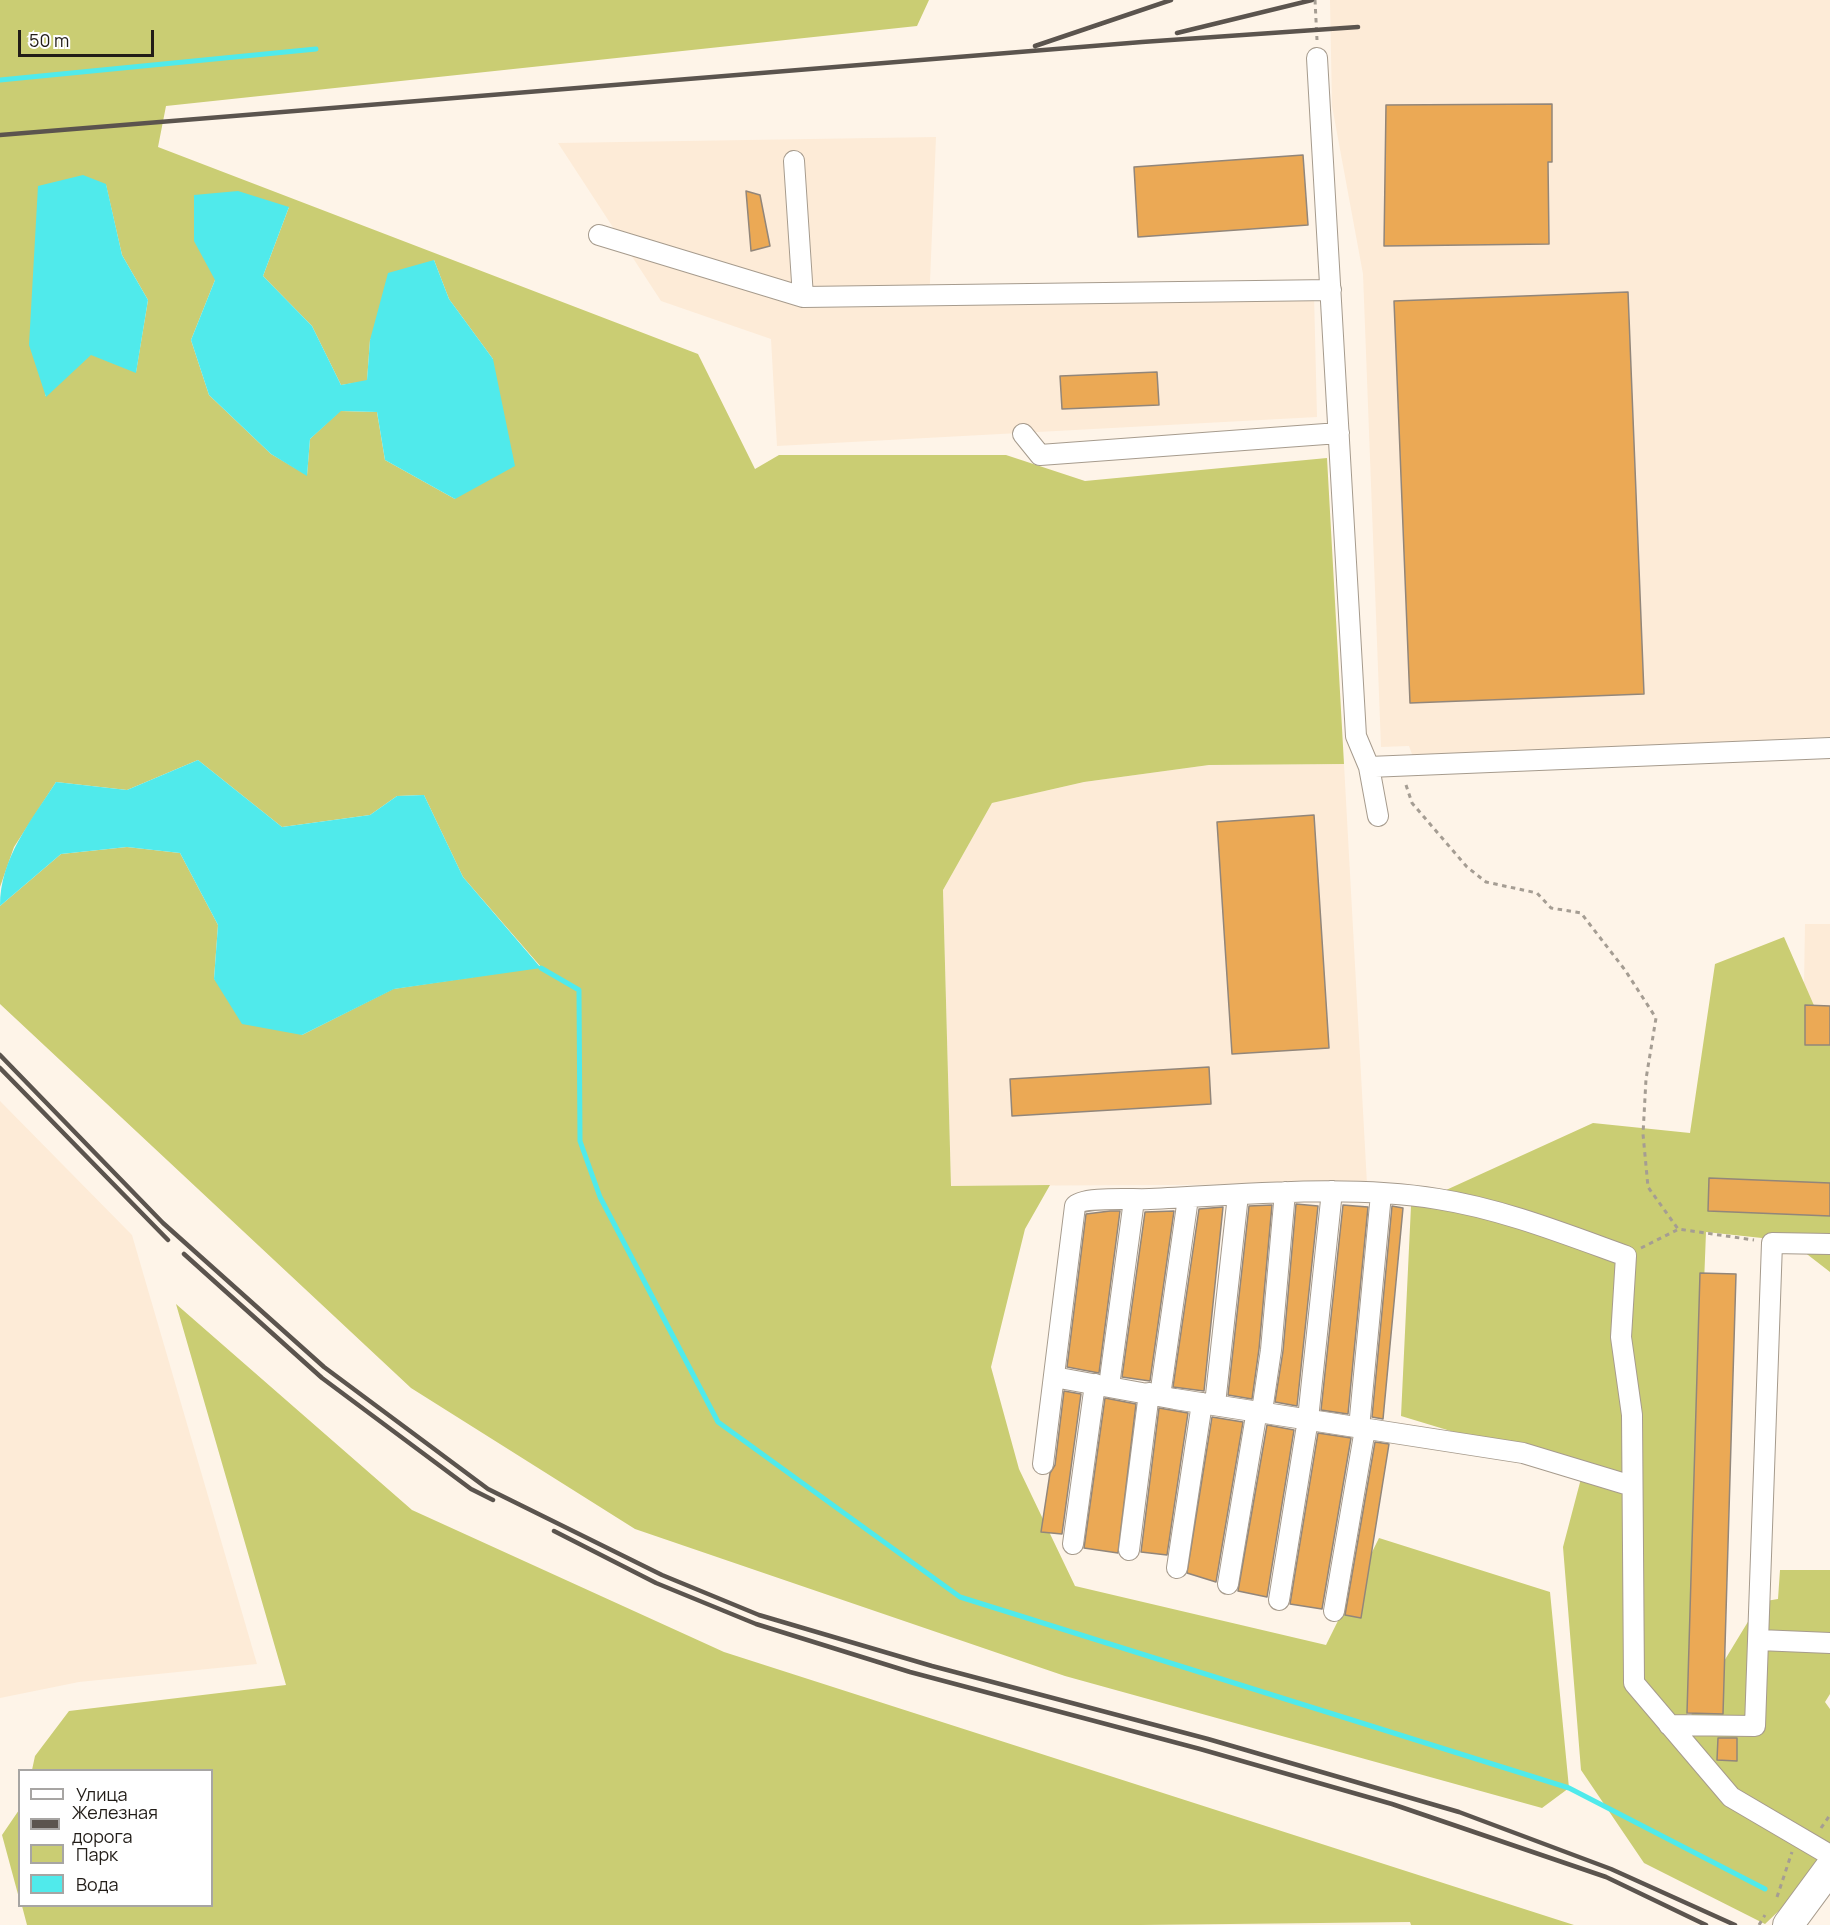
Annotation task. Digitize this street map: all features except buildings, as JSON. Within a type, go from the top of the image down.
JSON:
[{"type":"highway","points":[[1778,1910],[1830,1868]]},
{"type":"lane","points":[[1317,58],[1356,736],[1370,767],[1378,816]]},
{"type":"lane","points":[[794,161],[803,297]]},
{"type":"lane","points":[[599,235],[803,297],[1331,290]]},
{"type":"lane","points":[[1023,434],[1040,455],[1339,433]]},
{"type":"lane","points":[[1370,767],[1830,748]]},
{"type":"lane","points":[[1280,1600],[1308,1419],[1332,1191]]},
{"type":"lane","points":[[1042,1464],[1076,1206],[1084,1199],[1134,1200],[1332,1191],[1437,1198],[1563,1233],[1626,1256],[1621,1337],[1632,1415],[1634,1683],[1731,1797],[1830,1855]]},
{"type":"lane","points":[[1228,1584],[1272,1339],[1285,1192]]},
{"type":"lane","points":[[1334,1611],[1362,1428],[1381,1194]]},
{"type":"lane","points":[[1177,1568],[1209,1403],[1238,1195]]},
{"type":"lane","points":[[1129,1550],[1188,1198]]},
{"type":"lane","points":[[1073,1544],[1134,1200]]},
{"type":"lane","points":[[1670,1725],[1755,1726],[1772,1243],[1830,1244]]},
{"type":"lane","points":[[1054,1377],[1523,1453],[1632,1486]]},
{"type":"lane","points":[[1759,1640],[1830,1643]]},
{"type":"path","points":[[1315,0],[1317,58]]},
{"type":"path","points":[[1401,766],[1412,803],[1467,867],[1486,882],[1537,893],[1551,908],[1581,913],[1625,970],[1656,1018],[1646,1079],[1643,1134],[1648,1187],[1678,1229]]},
{"type":"path","points":[[1626,1256],[1678,1229],[1772,1243]]},
{"type":"path","points":[[1758,1925],[1778,1910],[1798,1837],[1817,1833],[1830,1815]]},
{"type":"shaded area","points":[[1330,0],[1830,0],[1830,737],[1413,757],[1409,746],[1381,747],[1363,274],[1332,106]]},
{"type":"shaded area","points":[[936,137],[929,306],[1314,294],[1317,417],[777,446],[771,339],[661,301],[558,143]]},
{"type":"shaded area","points":[[1344,764],[1367,1184],[951,1186],[943,890],[992,803],[1084,782],[1209,765]]},
{"type":"shaded area","points":[[1805,924],[1830,924],[1830,1047],[1803,1047]]},
{"type":"shaded area","points":[[0,1101],[132,1235],[257,1664],[79,1682],[0,1698]]},
{"type":"green space","points":[[0,0],[929,0],[917,26],[166,106],[158,147],[698,354],[755,469],[779,455],[1006,455],[1085,481],[1327,458],[1344,764],[1209,765],[1084,782],[992,803],[943,890],[951,1186],[1050,1185],[1025,1229],[991,1367],[1019,1469],[1075,1586],[1326,1645],[1379,1538],[1550,1592],[1569,1788],[1542,1808],[1065,1676],[635,1529],[411,1388],[0,1004],[0,906],[61,854],[127,847],[180,853],[218,925],[214,979],[302,1035],[393,989],[541,967],[463,877],[424,795],[397,796],[370,815],[282,827],[198,760],[127,790],[56,782],[14,847],[0,887]],"holes":[[[106,185],[122,255],[148,300],[136,372],[91,354],[45,396]],[[289,207],[263,276],[312,326],[341,385],[367,381],[370,340],[434,260],[449,299],[493,359],[455,499],[385,460],[377,412],[340,411],[310,439],[307,475],[271,454],[209,395],[191,340],[215,280]]]},
{"type":"green space","points":[[1784,937],[1830,1042],[1830,1272],[1790,1241],[1706,1232],[1687,1722],[1760,1602],[1778,1599],[1780,1570],[1830,1570],[1830,1694],[1825,1702],[1830,1709],[1830,1862],[1765,1924],[1644,1863],[1581,1770],[1563,1547],[1583,1471],[1401,1416],[1411,1206],[1593,1123],[1690,1133],[1715,964]]},
{"type":"green space","points":[[176,1304],[412,1510],[724,1652],[1574,1925],[1411,1925],[1410,1922],[1140,1925],[27,1925],[22,1907],[213,1907],[213,1769],[32,1769],[35,1756],[69,1711],[286,1685]]},
{"type":"green space","points":[[18,1811],[18,1894],[2,1835]]},
{"type":"water","points":[[83,175],[106,184],[122,255],[148,300],[136,373],[91,355],[46,397],[29,345],[38,186]]},
{"type":"water","points":[[238,191],[289,207],[263,276],[312,326],[341,385],[367,380],[370,340],[388,273],[434,260],[449,299],[493,359],[515,466],[455,499],[385,460],[377,412],[341,411],[310,439],[307,476],[271,454],[209,395],[191,340],[215,280],[194,241],[194,195]]},
{"type":"water","points":[[198,760],[282,827],[370,815],[397,796],[424,795],[463,877],[541,968],[394,989],[302,1035],[242,1024],[214,979],[218,925],[180,853],[127,847],[61,854],[0,906],[1,888],[11,856],[27,826],[56,782],[127,790]]},
{"type":"waterway","points":[[0,80],[316,49]]},
{"type":"waterway","points":[[541,968],[579,990],[580,1141],[600,1197],[718,1422],[960,1597],[1569,1788],[1765,1889]]},
{"type":"railway","points":[[1035,46],[1171,0]]},
{"type":"railway","points":[[1177,33],[1312,0]]},
{"type":"railway","points":[[0,135],[1142,42],[1358,27]]},
{"type":"railway","points":[[0,1055],[163,1223],[324,1367],[488,1489],[662,1575],[759,1615],[932,1666],[1208,1739],[1459,1812],[1611,1869],[1735,1925]]},
{"type":"railway","points":[[0,1068],[168,1240]]},
{"type":"railway","points":[[184,1254],[322,1378],[471,1489],[493,1500]]},
{"type":"railway","points":[[554,1531],[656,1583],[756,1624],[910,1672],[1200,1749],[1392,1804],[1606,1877],[1706,1925]]}]
